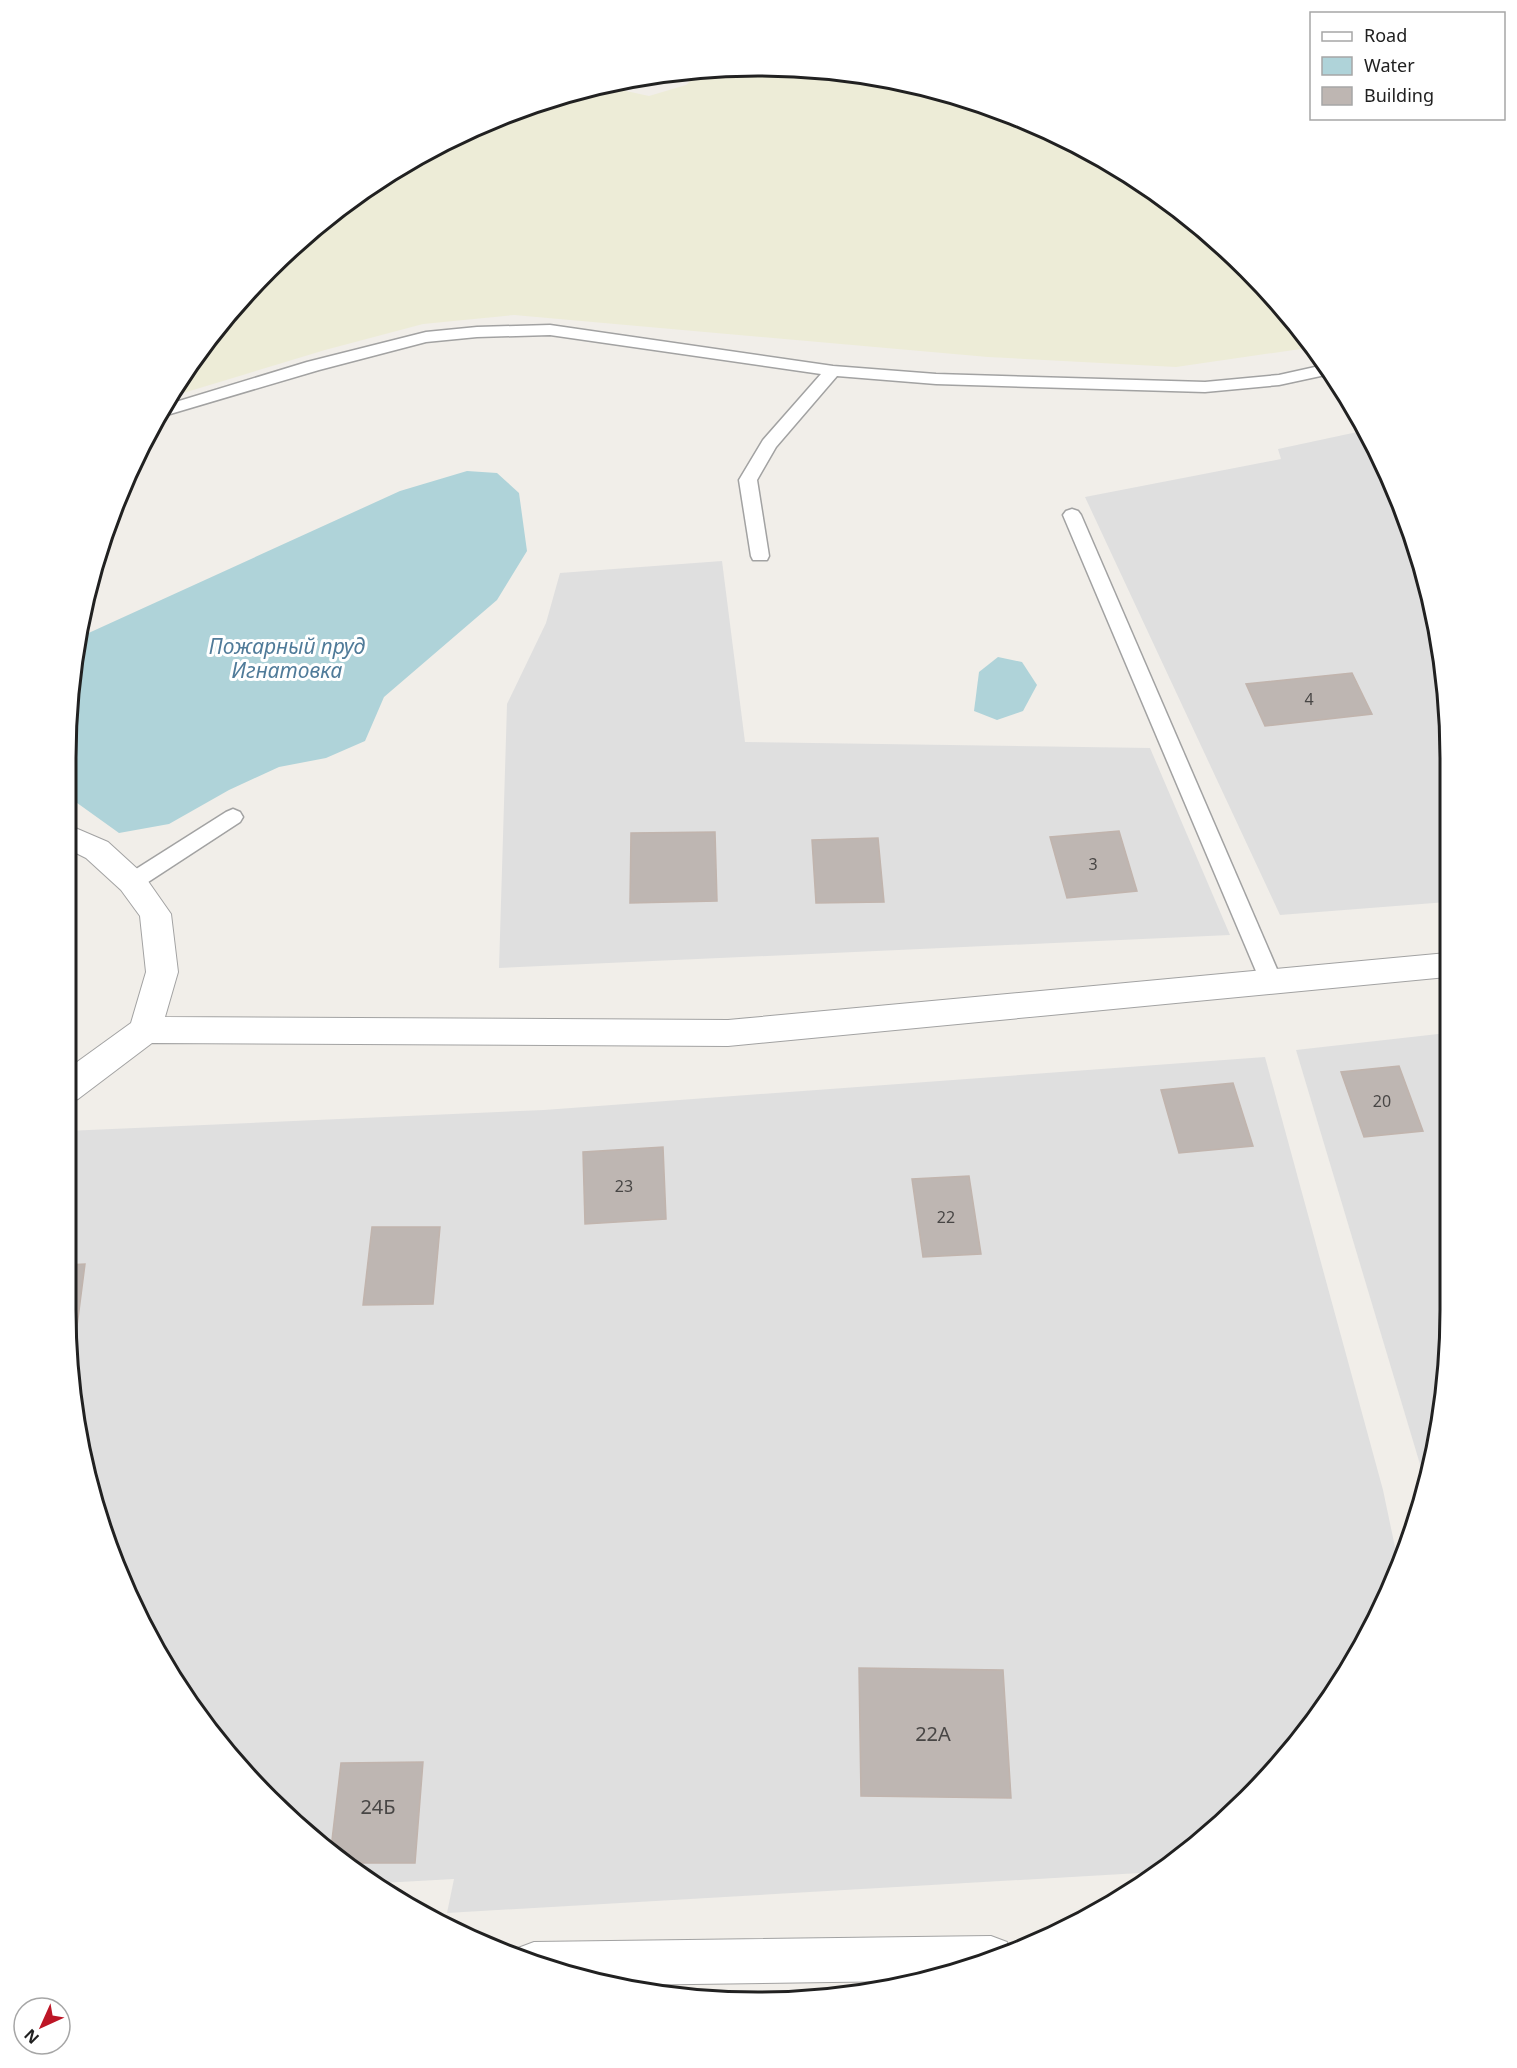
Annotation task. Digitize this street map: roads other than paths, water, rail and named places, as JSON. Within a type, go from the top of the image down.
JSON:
[{"type":"street","points":[[76,840],[97,850],[132,882],[155,914],[162,972],[145,1030],[76,1082]]},
{"type":"street","points":[[145,1030],[728,1033],[1440,966]]},
{"type":"street","points":[[567,1964],[967,1958]]},
{"type":"lane","points":[[173,409],[313,366],[426,337],[477,332],[550,330],[833,370],[936,379],[1205,387],[1279,381],[1320,372]]},
{"type":"lane","points":[[760,556],[748,480],[769,444],[833,370]]},
{"type":"lane","points":[[1072,515],[1272,983]]},
{"type":"lane","points":[[132,882],[232,818]]},
{"type":"water","name":"Пожарный пруд Игнатовка","points":[[467,471],[497,473],[519,493],[527,551],[497,600],[384,697],[365,741],[326,758],[279,767],[229,790],[169,824],[119,833],[76,802],[78,714],[82,669],[89,633],[400,491]]},
{"type":"water","points":[[998,657],[1022,662],[1037,685],[1023,711],[997,720],[974,711],[979,672]]}]
